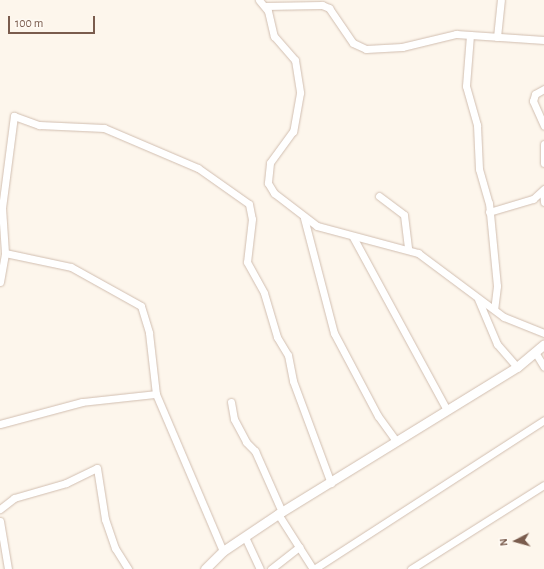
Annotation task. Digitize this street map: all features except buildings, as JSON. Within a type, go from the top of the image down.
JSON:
[{"type":"street","points":[[259,0],[265,6],[274,36],[295,60],[300,99],[293,131],[270,162],[268,183],[281,200],[317,226],[353,237],[408,249],[418,253],[478,298],[516,323],[544,333]]},
{"type":"street","points":[[497,37],[501,0]]},
{"type":"street","points":[[265,6],[322,4],[329,8],[353,43],[366,49],[388,49],[456,34],[544,40]]},
{"type":"street","points":[[470,35],[466,86],[477,125],[479,169],[487,193],[497,286],[495,309],[487,321]]},
{"type":"street","points":[[544,89],[535,94],[532,101],[544,126]]},
{"type":"street","points":[[0,282],[5,253],[2,208],[14,116],[39,125],[92,126],[116,131],[198,168],[244,200],[252,215],[247,262],[264,293],[277,337],[288,355],[293,381],[331,483]]},
{"type":"street","points":[[544,144],[544,163]]},
{"type":"street","points":[[489,212],[533,199],[543,190]]},
{"type":"street","points":[[533,199],[544,202],[543,190]]},
{"type":"street","points":[[379,196],[404,215],[408,249]]},
{"type":"street","points":[[304,218],[334,333],[378,416],[396,441]]},
{"type":"street","points":[[353,237],[447,410]]},
{"type":"street","points":[[407,238],[418,253]]},
{"type":"street","points":[[5,253],[71,267],[138,302],[148,333],[156,394],[223,551]]},
{"type":"street","points":[[478,298],[497,344],[517,367]]},
{"type":"street","points":[[205,569],[223,551],[280,513],[331,483],[396,441],[517,367],[544,344]]},
{"type":"street","points":[[535,352],[544,367]]},
{"type":"street","points":[[0,424],[82,402],[156,394]]},
{"type":"street","points":[[231,402],[234,419],[246,442],[255,451],[280,513],[313,569],[544,420]]},
{"type":"street","points":[[0,509],[14,498],[66,483],[97,468],[105,520],[115,548],[128,569]]},
{"type":"street","points":[[411,569],[544,485]]},
{"type":"street","points":[[0,521],[8,569]]},
{"type":"street","points":[[245,537],[260,569]]},
{"type":"street","points":[[271,569],[299,547]]}]
